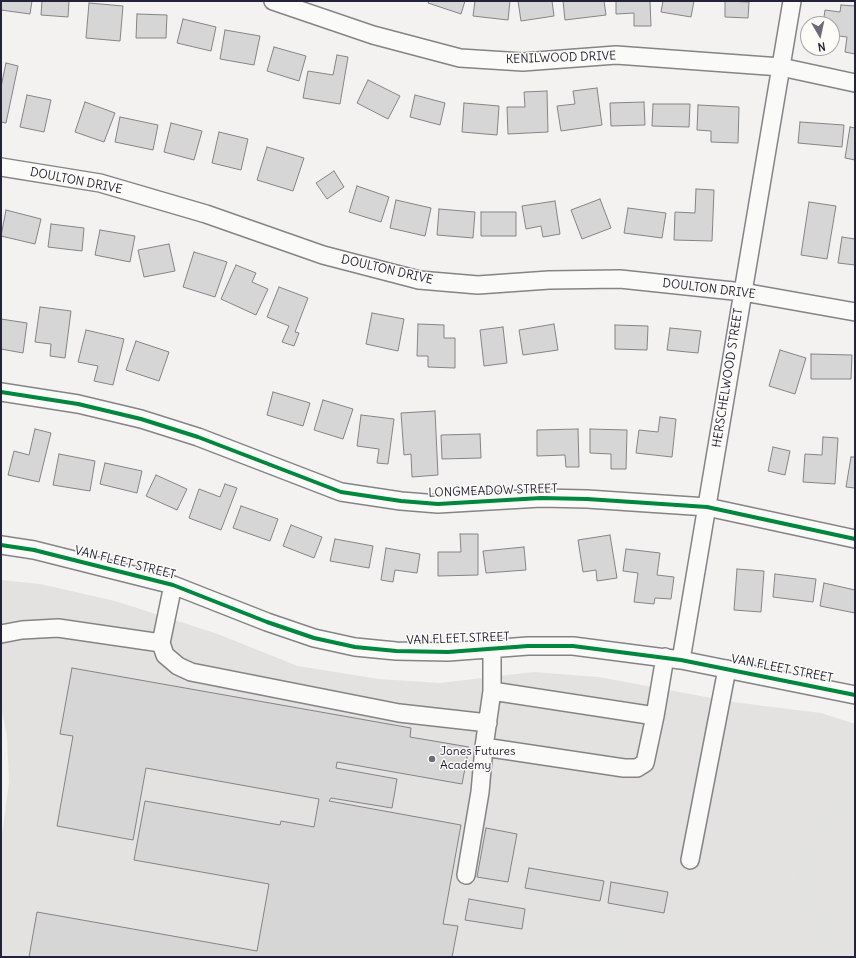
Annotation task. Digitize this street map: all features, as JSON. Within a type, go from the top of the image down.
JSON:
[{"type":"street","name":"KENILWOOD DRIVE","points":[[273,1],[373,35],[460,58],[523,62],[616,55],[781,67],[855,83]]},
{"type":"street","name":"HERSCHELWOOD STREET","points":[[484,747],[624,768],[637,768],[645,763],[655,716],[673,658],[707,507],[792,1]]},
{"type":"street","name":"DOULTON DRIVE","points":[[1,167],[100,184],[206,214],[323,255],[419,280],[478,285],[549,280],[620,279],[743,292],[855,312]]},
{"type":"street","name":"LONGMEADOW STREET","points":[[1,392],[78,404],[141,420],[198,437],[341,492],[401,501],[438,504],[541,498],[587,498],[707,507],[855,540]]},
{"type":"street","name":"VAN FLEET STREET","points":[[1,546],[34,550],[173,585],[267,622],[314,638],[355,647],[396,651],[448,652],[492,648],[573,646],[673,658],[855,695]]},
{"type":"street","points":[[173,585],[161,643],[164,655],[178,666],[191,672],[399,713],[488,723]]},
{"type":"street","points":[[1,634],[22,630],[58,628],[161,643]]},
{"type":"street","points":[[466,875],[480,792],[484,747],[492,690],[492,648]]},
{"type":"street","points":[[690,860],[727,668]]},
{"type":"street","points":[[492,690],[655,716]]},
{"type":"shaded area","name":"Jones Futures Academy","points":[[1,580],[40,584],[115,601],[215,633],[298,666],[379,679],[440,683],[533,672],[599,677],[733,702],[821,713],[855,724],[855,957],[1,957],[1,841],[9,783],[7,736],[1,706]]},
{"type":"shaded area","points":[[855,785],[855,803],[840,816],[825,838],[819,849],[815,873],[817,898],[826,922],[834,935],[855,954],[855,957],[835,957],[812,931],[806,916],[800,892],[800,862],[809,834],[816,821],[836,798]]},
{"type":"shaded area","points":[[555,923],[639,938],[636,957],[549,957]]},
{"type":"building","points":[[1,1],[32,1],[30,14],[1,10]]},
{"type":"building","points":[[42,1],[69,1],[68,17],[41,15]]},
{"type":"building","points":[[429,1],[465,1],[461,14],[428,3]]},
{"type":"building","points":[[475,1],[510,1],[508,20],[473,16]]},
{"type":"building","points":[[518,1],[552,1],[554,16],[521,21]]},
{"type":"building","points":[[563,1],[604,1],[606,15],[565,20]]},
{"type":"building","points":[[616,1],[650,1],[651,26],[634,26],[634,13],[616,14]]},
{"type":"building","points":[[663,1],[694,1],[691,17],[661,12]]},
{"type":"building","points":[[725,1],[749,2],[748,18],[725,17]]},
{"type":"building","points":[[89,3],[123,6],[120,41],[86,38]]},
{"type":"building","points":[[841,5],[855,6],[855,54],[845,52],[847,37],[840,36],[840,16],[824,16],[825,10],[840,12]]},
{"type":"building","points":[[137,14],[167,15],[166,38],[136,38]]},
{"type":"building","points":[[183,19],[216,27],[211,51],[177,43]]},
{"type":"building","points":[[225,30],[260,36],[254,65],[220,59]]},
{"type":"building","points":[[274,47],[306,56],[299,81],[267,71]]},
{"type":"building","points":[[337,55],[348,57],[340,104],[303,98],[308,71],[333,75]]},
{"type":"building","points":[[6,63],[18,66],[6,123],[1,122],[1,87]]},
{"type":"building","points":[[368,80],[400,96],[388,119],[357,103]]},
{"type":"building","points":[[597,88],[602,125],[561,131],[557,106],[575,104],[573,91]]},
{"type":"building","points":[[547,91],[548,132],[508,134],[507,107],[525,107],[524,92]]},
{"type":"building","points":[[27,95],[51,100],[44,132],[20,127]]},
{"type":"building","points":[[415,95],[445,103],[440,125],[410,117]]},
{"type":"building","points":[[85,102],[115,113],[104,142],[75,132]]},
{"type":"building","points":[[644,102],[645,125],[611,126],[610,103]]},
{"type":"building","points":[[464,103],[499,106],[497,135],[462,132]]},
{"type":"building","points":[[653,104],[690,104],[689,127],[652,126]]},
{"type":"building","points":[[698,105],[739,107],[738,143],[711,142],[711,131],[697,130]]},
{"type":"building","points":[[120,117],[158,125],[153,150],[115,142]]},
{"type":"building","points":[[800,122],[844,125],[842,147],[798,143]]},
{"type":"building","points":[[171,123],[202,131],[194,160],[164,152]]},
{"type":"building","points":[[850,127],[855,128],[855,160],[845,158]]},
{"type":"building","points":[[219,132],[248,139],[241,170],[212,163]]},
{"type":"building","points":[[267,147],[304,158],[293,191],[257,180]]},
{"type":"building","points":[[334,171],[344,187],[327,199],[316,183]]},
{"type":"building","points":[[357,186],[389,197],[381,222],[349,212]]},
{"type":"building","points":[[696,189],[714,190],[712,241],[674,240],[675,212],[695,213]]},
{"type":"building","points":[[600,199],[611,228],[582,239],[571,210]]},
{"type":"building","points":[[396,200],[431,208],[425,236],[390,228]]},
{"type":"building","points":[[555,201],[560,234],[543,237],[541,226],[526,229],[522,206]]},
{"type":"building","points":[[809,202],[836,206],[827,259],[801,255]]},
{"type":"building","points":[[628,208],[666,213],[662,238],[624,233]]},
{"type":"building","points":[[439,209],[475,212],[473,238],[437,235]]},
{"type":"building","points":[[6,210],[41,219],[35,244],[1,236]]},
{"type":"building","points":[[481,212],[516,212],[516,236],[481,236]]},
{"type":"building","points":[[51,224],[84,228],[82,251],[48,247]]},
{"type":"building","points":[[100,230],[135,236],[130,262],[95,255]]},
{"type":"building","points":[[842,237],[855,239],[855,265],[838,263]]},
{"type":"building","points":[[169,244],[175,271],[144,277],[138,250]]},
{"type":"building","points":[[194,252],[227,262],[215,297],[183,287]]},
{"type":"building","points":[[236,265],[256,273],[252,282],[268,289],[256,315],[221,299]]},
{"type":"building","points":[[279,287],[308,298],[295,332],[299,333],[294,346],[282,342],[289,326],[267,317]]},
{"type":"building","points":[[40,307],[71,311],[65,358],[50,356],[51,344],[35,342]]},
{"type":"building","points":[[372,313],[404,319],[398,351],[366,344]]},
{"type":"building","points":[[1,319],[27,323],[23,353],[1,349]]},
{"type":"building","points":[[418,324],[444,325],[444,338],[455,338],[455,368],[428,367],[428,356],[417,356]]},
{"type":"building","points":[[554,324],[558,350],[523,355],[519,330]]},
{"type":"building","points":[[615,325],[648,326],[647,350],[615,349]]},
{"type":"building","points":[[503,327],[507,363],[484,366],[480,330]]},
{"type":"building","points":[[670,328],[701,331],[698,353],[667,350]]},
{"type":"building","points":[[86,330],[124,339],[113,385],[94,381],[98,366],[78,362]]},
{"type":"building","points":[[136,341],[169,352],[159,381],[126,370]]},
{"type":"building","points":[[780,350],[806,358],[795,394],[769,386]]},
{"type":"building","points":[[811,354],[852,355],[851,379],[811,379]]},
{"type":"building","points":[[273,392],[310,403],[303,426],[267,415]]},
{"type":"building","points":[[323,400],[353,409],[343,439],[314,430]]},
{"type":"building","points":[[435,411],[438,475],[412,477],[411,454],[404,455],[401,413]]},
{"type":"building","points":[[361,415],[394,419],[388,464],[377,463],[379,449],[357,446]]},
{"type":"building","points":[[660,417],[676,419],[672,457],[636,453],[639,430],[658,432]]},
{"type":"building","points":[[35,429],[51,433],[39,482],[8,475],[14,451],[29,455]]},
{"type":"building","points":[[578,429],[579,467],[566,467],[565,455],[537,456],[537,430]]},
{"type":"building","points":[[590,429],[627,430],[626,469],[611,469],[611,454],[590,453]]},
{"type":"building","points":[[480,434],[481,458],[442,459],[441,435]]},
{"type":"building","points":[[823,437],[838,438],[835,484],[803,482],[805,454],[822,455]]},
{"type":"building","points":[[773,447],[790,451],[785,475],[768,471]]},
{"type":"building","points":[[59,454],[95,461],[90,491],[53,485]]},
{"type":"building","points":[[851,457],[855,457],[855,488],[846,487]]},
{"type":"building","points":[[105,463],[142,471],[137,493],[100,484]]},
{"type":"building","points":[[156,475],[187,489],[177,510],[146,496]]},
{"type":"building","points":[[225,484],[237,488],[221,530],[189,518],[199,489],[220,497]]},
{"type":"building","points":[[241,506],[278,519],[270,541],[233,528]]},
{"type":"building","points":[[291,525],[322,537],[314,558],[283,546]]},
{"type":"building","points":[[460,534],[478,534],[478,575],[438,576],[438,552],[461,552]]},
{"type":"building","points":[[610,535],[617,578],[597,581],[596,570],[583,572],[578,540]]},
{"type":"building","points":[[335,539],[373,546],[369,568],[330,561]]},
{"type":"building","points":[[524,547],[526,570],[486,573],[483,551]]},
{"type":"building","points":[[386,548],[420,554],[417,573],[395,570],[393,582],[381,580]]},
{"type":"building","points":[[626,549],[660,553],[657,575],[674,577],[671,599],[655,598],[654,604],[634,602],[638,573],[623,571]]},
{"type":"building","points":[[737,569],[764,571],[761,612],[734,610]]},
{"type":"building","points":[[775,574],[816,579],[813,602],[773,597]]},
{"type":"building","points":[[824,583],[855,590],[855,613],[820,606]]},
{"type":"building","points":[[72,668],[411,728],[410,737],[469,747],[462,784],[337,762],[336,768],[397,779],[392,808],[331,798],[329,801],[461,825],[443,924],[458,926],[452,957],[29,957],[37,912],[257,951],[269,884],[134,860],[145,801],[280,825],[281,821],[314,827],[319,799],[146,768],[133,840],[57,826],[73,736],[60,734]]},
{"type":"building","points":[[486,828],[517,834],[508,882],[477,877]]},
{"type":"building","points":[[529,868],[604,881],[600,901],[525,888]]},
{"type":"building","points":[[611,882],[668,892],[664,913],[608,903]]},
{"type":"building","points":[[469,899],[525,909],[522,929],[465,920]]},
{"type":"cycle path","points":[[1,392],[78,404],[141,419],[198,437],[341,492],[401,501],[438,504],[541,498],[587,499],[707,507],[855,539]]},
{"type":"cycle path","points":[[1,545],[34,550],[173,585],[267,622],[314,638],[355,647],[396,651],[448,652],[528,646],[573,646],[681,660],[855,695]]},
{"type":"place","name":"Jones Futures Academy","points":[[432,759]]}]
